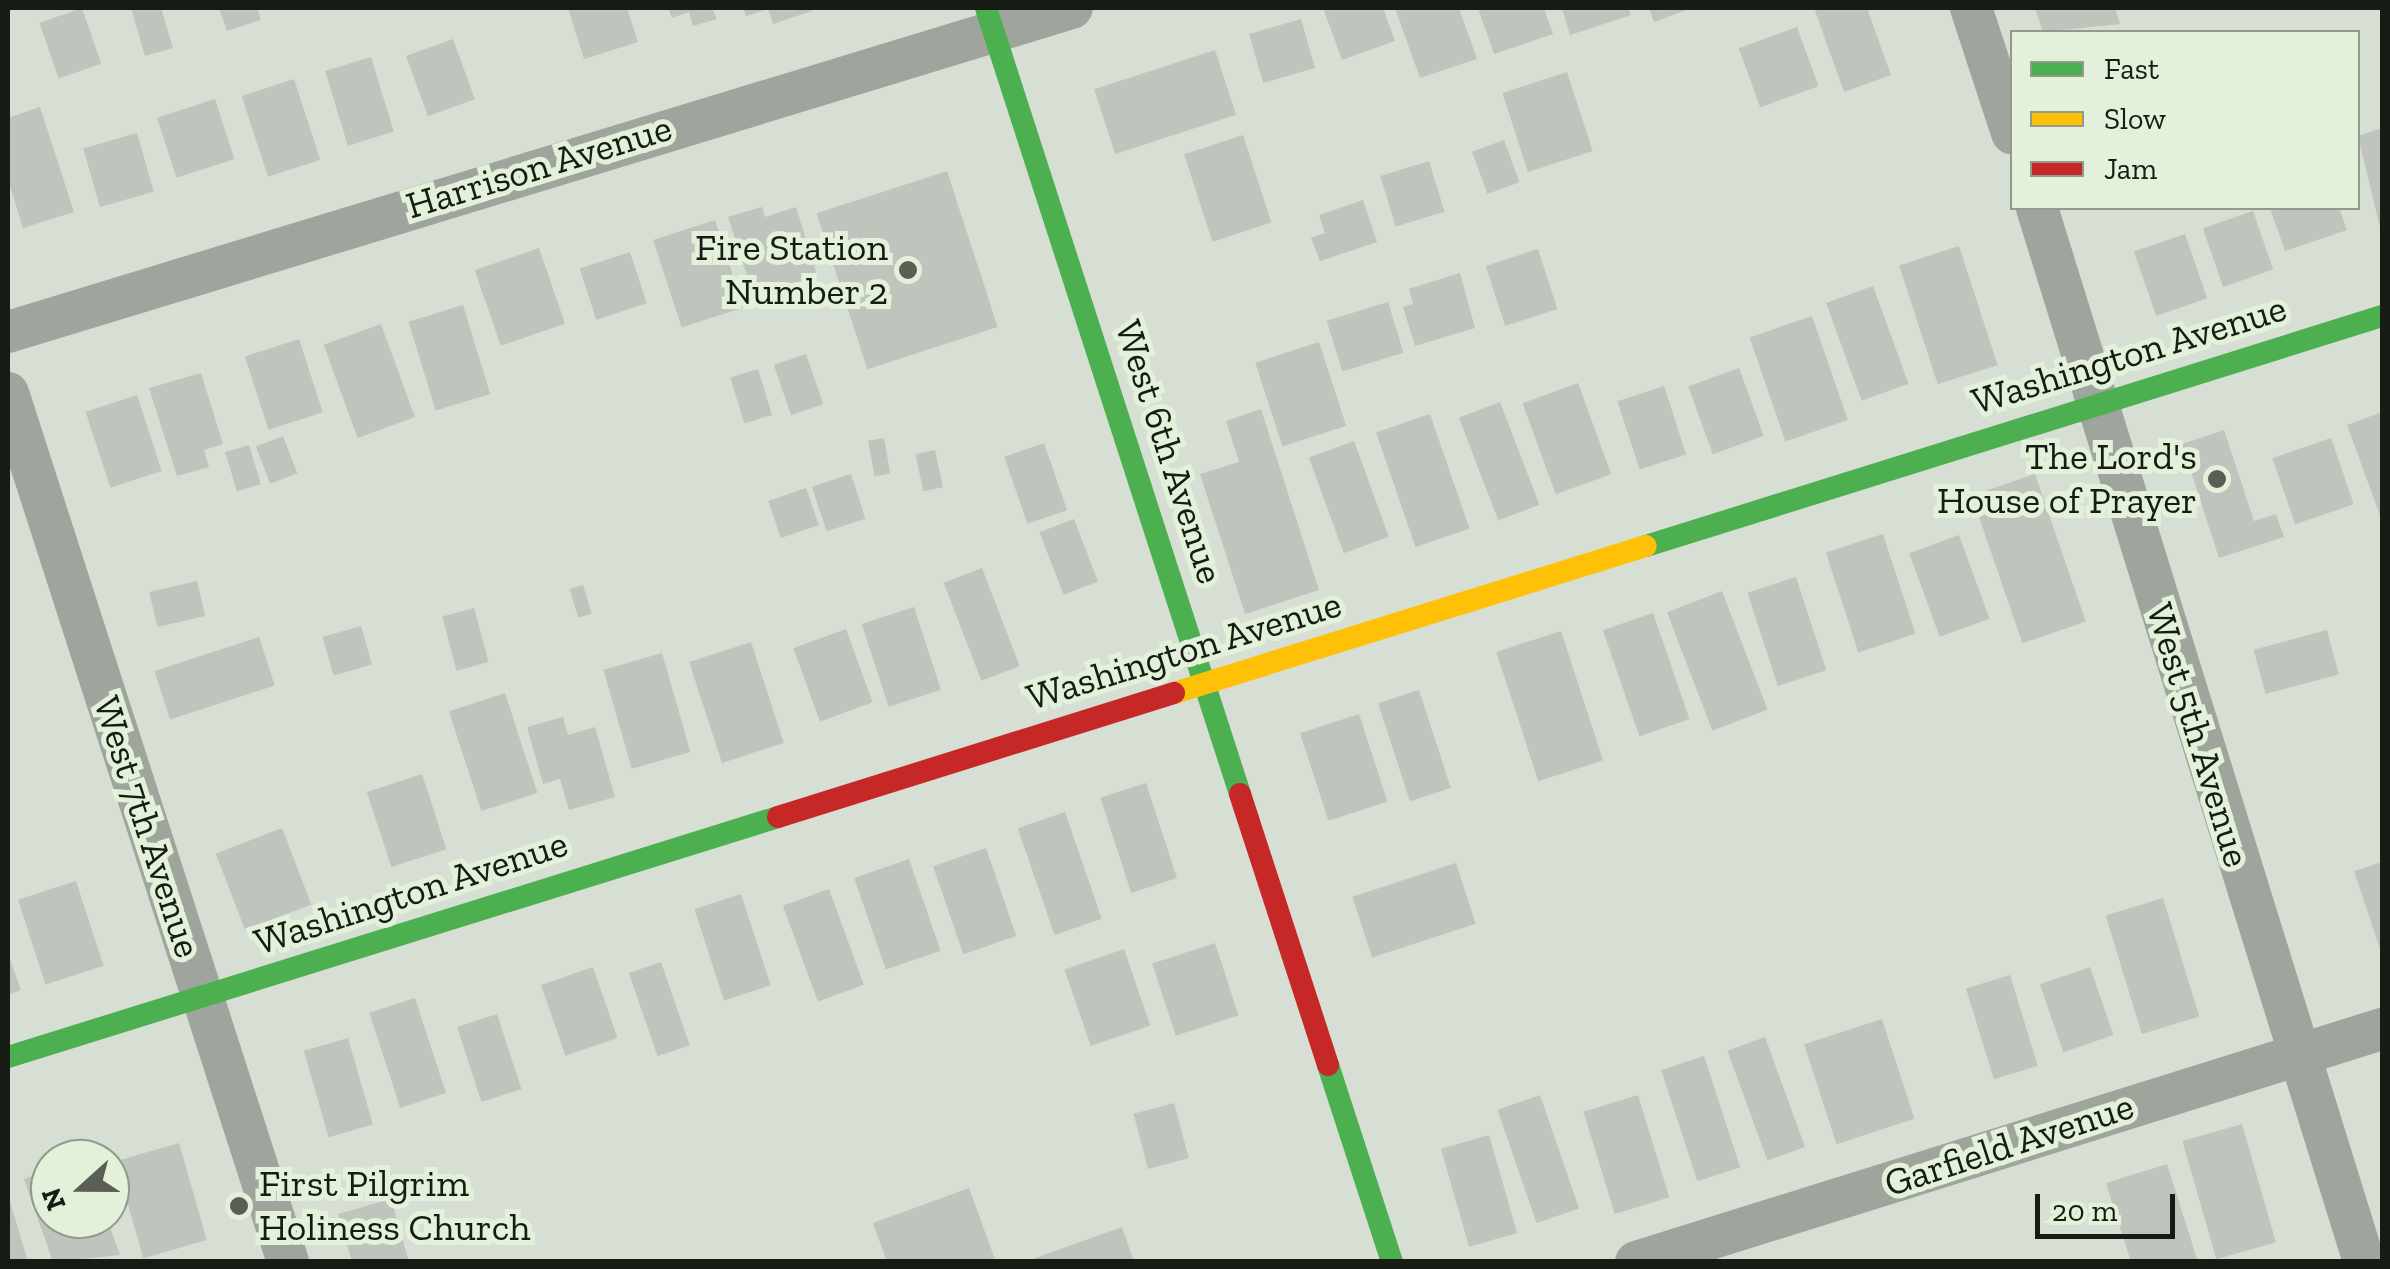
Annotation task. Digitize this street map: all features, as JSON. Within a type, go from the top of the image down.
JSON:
[{"type":"street","name":"Harrison Avenue","points":[[8,332],[990,21],[1072,8]]},
{"type":"street","points":[[1970,8],[2010,126]]},
{"type":"street","name":"West 6th Avenue","points":[[990,21],[1392,1262]]},
{"type":"street","name":"West 5th Avenue","points":[[2037,210],[2364,1262]]},
{"type":"street","name":"Washington Avenue","points":[[8,1058],[2098,400],[2382,316]]},
{"type":"street","name":"West 7th Avenue","points":[[8,393],[288,1262]]},
{"type":"street","name":"Garfield Avenue","points":[[1636,1262],[2382,1029]]},
{"type":"building","points":[[82,8],[101,64],[59,78],[39,23]]},
{"type":"building","points":[[131,8],[161,8],[173,48],[145,56]]},
{"type":"building","points":[[219,8],[257,8],[261,20],[227,31]]},
{"type":"building","points":[[568,8],[627,8],[638,42],[584,59]]},
{"type":"building","points":[[668,8],[712,8],[717,19],[693,26],[689,12],[672,18]]},
{"type":"building","points":[[743,8],[811,8],[812,11],[773,24],[768,9],[746,16]]},
{"type":"building","points":[[1323,8],[1383,8],[1395,41],[1342,60]]},
{"type":"building","points":[[1395,8],[1459,8],[1477,59],[1420,78]]},
{"type":"building","points":[[1478,8],[1544,8],[1553,34],[1494,54]]},
{"type":"building","points":[[1562,8],[1628,8],[1631,15],[1570,35]]},
{"type":"building","points":[[1649,8],[1692,8],[1654,22]]},
{"type":"building","points":[[1814,8],[1867,8],[1891,75],[1844,92]]},
{"type":"building","points":[[2035,8],[2115,8],[2120,24],[2062,30],[2042,30]]},
{"type":"building","points":[[1301,19],[1315,68],[1263,83],[1249,34]]},
{"type":"building","points":[[1797,27],[1819,86],[1760,107],[1739,48]]},
{"type":"building","points":[[453,39],[475,99],[428,116],[406,56]]},
{"type":"building","points":[[1215,50],[1236,115],[1115,154],[1094,89]]},
{"type":"building","points":[[371,57],[394,132],[348,146],[325,71]]},
{"type":"building","points":[[1567,72],[1593,151],[1528,172],[1502,93]]},
{"type":"building","points":[[294,79],[320,160],[268,177],[242,96]]},
{"type":"building","points":[[215,99],[234,159],[176,178],[157,118]]},
{"type":"building","points":[[40,107],[74,212],[23,228],[8,180],[8,118]]},
{"type":"building","points":[[2382,128],[2382,236],[2360,144],[2360,135]]},
{"type":"building","points":[[137,133],[154,192],[100,207],[83,148]]},
{"type":"building","points":[[1243,135],[1271,222],[1212,242],[1184,154]]},
{"type":"building","points":[[1504,140],[1519,182],[1487,194],[1472,152]]},
{"type":"building","points":[[1429,161],[1444,212],[1396,227],[1380,176]]},
{"type":"building","name":"Fire Station Number 2","points":[[947,171],[998,327],[867,369],[817,213]]},
{"type":"building","points":[[1363,200],[1377,242],[1320,261],[1311,238],[1325,233],[1319,215]]},
{"type":"building","points":[[762,207],[765,217],[796,207],[817,275],[756,303],[728,217]]},
{"type":"building","points":[[2271,210],[2340,210],[2347,230],[2285,251]]},
{"type":"building","points":[[2253,211],[2273,270],[2223,287],[2203,228]]},
{"type":"building","points":[[715,220],[743,307],[682,328],[653,240]]},
{"type":"building","points":[[2185,234],[2207,298],[2156,316],[2134,252]]},
{"type":"building","points":[[1959,246],[1998,365],[1938,384],[1899,265]]},
{"type":"building","points":[[539,248],[565,324],[501,346],[475,270]]},
{"type":"building","points":[[1538,249],[1557,309],[1505,326],[1486,266]]},
{"type":"building","points":[[630,252],[647,303],[596,320],[580,268]]},
{"type":"building","points":[[1460,273],[1475,328],[1415,346],[1403,307],[1413,304],[1409,289]]},
{"type":"building","points":[[1873,286],[1909,384],[1862,401],[1826,303]]},
{"type":"building","points":[[1388,302],[1403,353],[1342,371],[1327,321]]},
{"type":"building","points":[[463,305],[490,394],[436,411],[408,322]]},
{"type":"building","points":[[1812,316],[1848,420],[1785,441],[1750,337]]},
{"type":"building","points":[[381,324],[415,417],[358,438],[324,345]]},
{"type":"building","points":[[299,339],[323,412],[269,430],[245,357]]},
{"type":"building","points":[[1319,342],[1346,426],[1282,446],[1255,363]]},
{"type":"building","points":[[806,354],[823,404],[791,415],[774,365]]},
{"type":"building","points":[[1739,368],[1764,436],[1713,454],[1688,386]]},
{"type":"building","points":[[758,369],[772,415],[744,423],[730,377]]},
{"type":"building","points":[[201,373],[223,444],[204,450],[209,467],[177,476],[149,388]]},
{"type":"building","points":[[1578,383],[1611,474],[1556,494],[1523,403]]},
{"type":"building","points":[[1664,386],[1686,454],[1640,470],[1617,401]]},
{"type":"building","points":[[137,395],[162,471],[110,488],[86,412]]},
{"type":"building","points":[[1500,402],[1539,505],[1498,520],[1459,418]]},
{"type":"building","points":[[1261,409],[1319,590],[1245,614],[1200,474],[1239,462],[1226,421]]},
{"type":"building","points":[[2382,412],[2382,521],[2347,425]]},
{"type":"building","points":[[1430,414],[1469,528],[1415,547],[1376,433]]},
{"type":"building","name":"The Lord's House of Prayer","points":[[2224,430],[2254,521],[2276,514],[2284,537],[2219,558],[2182,444]]},
{"type":"building","points":[[283,436],[297,473],[270,484],[256,446]]},
{"type":"building","points":[[884,438],[890,473],[874,476],[868,441]]},
{"type":"building","points":[[2331,438],[2354,504],[2295,524],[2272,458]]},
{"type":"building","points":[[1354,441],[1389,537],[1344,553],[1309,457]]},
{"type":"building","points":[[1044,443],[1067,510],[1027,524],[1004,457]]},
{"type":"building","points":[[249,445],[261,484],[237,492],[225,452]]},
{"type":"building","points":[[935,450],[943,487],[923,491],[915,454]]},
{"type":"building","points":[[851,474],[866,519],[827,531],[812,487]]},
{"type":"building","points":[[2035,474],[2086,622],[2022,643],[1972,496]]},
{"type":"building","points":[[806,488],[819,525],[781,538],[768,501]]},
{"type":"building","points":[[1074,519],[1098,582],[1063,595],[1039,532]]},
{"type":"building","points":[[1883,534],[1915,634],[1858,652],[1826,553]]},
{"type":"building","points":[[1959,535],[1989,619],[1940,637],[1909,553]]},
{"type":"building","points":[[982,568],[1020,666],[981,681],[944,583]]},
{"type":"building","points":[[1796,577],[1826,670],[1778,686],[1747,593]]},
{"type":"building","points":[[197,581],[205,616],[157,627],[149,592]]},
{"type":"building","points":[[583,585],[592,614],[578,618],[570,589]]},
{"type":"building","points":[[1722,591],[1768,710],[1712,731],[1667,612]]},
{"type":"building","points":[[914,607],[941,690],[889,707],[862,624]]},
{"type":"building","points":[[474,608],[488,662],[457,671],[442,617]]},
{"type":"building","points":[[1653,613],[1689,719],[1639,736],[1603,630]]},
{"type":"building","points":[[361,626],[372,664],[334,675],[323,637]]},
{"type":"building","points":[[846,629],[873,702],[820,721],[793,648]]},
{"type":"building","points":[[2327,630],[2339,674],[2265,694],[2254,650]]},
{"type":"building","points":[[1561,631],[1603,760],[1538,781],[1496,652]]},
{"type":"building","points":[[259,637],[275,686],[170,719],[154,671]]},
{"type":"building","points":[[751,642],[784,743],[722,763],[689,662]]},
{"type":"building","points":[[662,653],[690,752],[632,769],[603,670]]},
{"type":"building","points":[[1419,690],[1451,788],[1410,801],[1378,703]]},
{"type":"building","points":[[505,693],[537,793],[481,811],[449,711]]},
{"type":"building","points":[[1359,714],[1387,801],[1328,821],[1300,733]]},
{"type":"building","points":[[563,717],[568,735],[595,727],[615,797],[569,810],[560,779],[543,784],[527,727]]},
{"type":"building","points":[[422,774],[446,849],[391,867],[367,792]]},
{"type":"building","points":[[1146,783],[1177,878],[1131,893],[1100,798]]},
{"type":"building","points":[[1065,812],[1102,919],[1055,935],[1018,828]]},
{"type":"building","points":[[282,828],[311,905],[245,930],[216,853]]},
{"type":"building","points":[[986,848],[1016,936],[963,954],[933,866]]},
{"type":"building","points":[[909,859],[941,951],[886,970],[854,878]]},
{"type":"building","points":[[2382,862],[2382,955],[2354,871]]},
{"type":"building","points":[[1456,863],[1476,924],[1372,958],[1352,897]]},
{"type":"building","points":[[76,881],[104,966],[45,984],[18,900]]},
{"type":"building","points":[[829,889],[864,985],[818,1002],[783,906]]},
{"type":"building","points":[[741,894],[771,985],[724,1000],[694,909]]},
{"type":"building","points":[[2163,898],[2199,1017],[2142,1034],[2106,916]]},
{"type":"building","points":[[1215,943],[1238,1015],[1176,1036],[1152,963]]},
{"type":"building","points":[[1124,949],[1150,1026],[1091,1046],[1064,970]]},
{"type":"building","points":[[8,954],[21,990],[8,995]]},
{"type":"building","points":[[661,962],[690,1045],[658,1056],[629,973]]},
{"type":"building","points":[[593,967],[617,1038],[565,1056],[541,985]]},
{"type":"building","points":[[2090,967],[2113,1035],[2063,1052],[2040,984]]},
{"type":"building","points":[[2010,975],[2038,1066],[1994,1079],[1966,988]]},
{"type":"building","points":[[415,998],[446,1093],[400,1108],[369,1013]]},
{"type":"building","points":[[497,1014],[521,1089],[481,1102],[457,1027]]},
{"type":"building","points":[[1882,1019],[1914,1119],[1836,1144],[1804,1044]]},
{"type":"building","points":[[1765,1037],[1805,1147],[1767,1161],[1727,1051]]},
{"type":"building","points":[[348,1038],[373,1125],[329,1137],[304,1051]]},
{"type":"building","points":[[1704,1056],[1740,1167],[1697,1181],[1661,1070]]},
{"type":"building","points":[[1540,1095],[1579,1208],[1537,1223],[1497,1110]]},
{"type":"building","points":[[1638,1095],[1669,1197],[1615,1214],[1583,1112]]},
{"type":"building","points":[[1174,1103],[1189,1158],[1148,1169],[1133,1114]]},
{"type":"building","points":[[2242,1124],[2276,1242],[2216,1259],[2182,1141]]},
{"type":"building","points":[[1489,1135],[1517,1233],[1469,1247],[1441,1149]]},
{"type":"building","points":[[179,1143],[207,1240],[143,1258],[130,1212],[130,1157]]},
{"type":"building","points":[[2167,1164],[2198,1262],[2131,1262],[2106,1183]]},
{"type":"building","points":[[969,1188],[996,1262],[887,1262],[873,1223]]},
{"type":"building","points":[[8,1195],[28,1262],[8,1262]]},
{"type":"building","points":[[391,1199],[409,1262],[352,1262],[338,1214]]},
{"type":"building","points":[[1122,1227],[1134,1262],[1027,1262],[1027,1261]]},
{"type":"building","points":[[45,1239],[114,1239],[120,1255],[53,1262]]},
{"type":"traffic: fast","points":[[986,8],[1240,794]]},
{"type":"traffic: fast","points":[[1646,546],[2382,316]]},
{"type":"traffic: fast","points":[[8,1057],[778,817]]},
{"type":"traffic: fast","points":[[1328,1065],[1392,1262]]},
{"type":"traffic: slow","points":[[1174,693],[1646,546]]},
{"type":"traffic: jam","points":[[778,817],[1174,693]]},
{"type":"traffic: jam","points":[[1240,794],[1328,1065]]},
{"type":"place","name":"Fire Station Number 2","points":[[908,270]]},
{"type":"place","name":"The Lord's House of Prayer","points":[[2217,479]]},
{"type":"place","name":"First Pilgrim Holiness Church","points":[[239,1206]]}]
